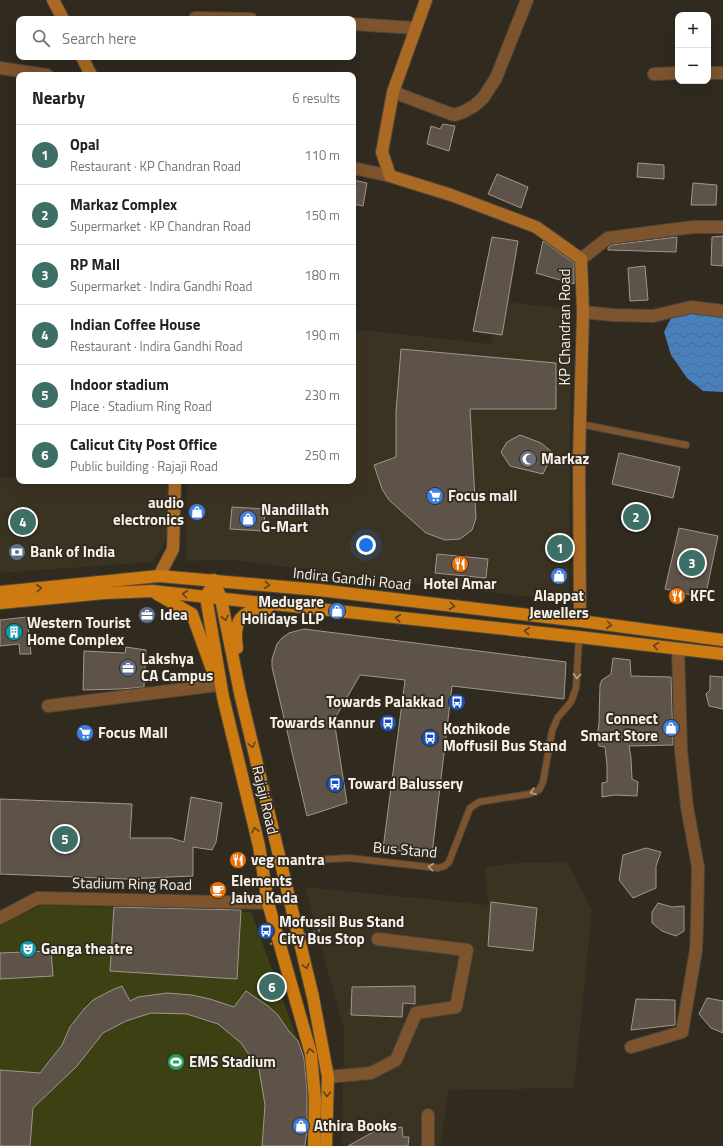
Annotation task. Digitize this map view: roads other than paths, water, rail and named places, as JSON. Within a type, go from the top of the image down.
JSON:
[{"type":"main road","name":"Indira Gandhi Road","points":[[0,592],[159,576],[319,590],[719,639]]},
{"type":"main road","points":[[206,597],[214,580]]},
{"type":"main road","points":[[214,580],[221,599],[240,693],[313,997],[328,1077],[326,1146]]},
{"type":"main road","points":[[152,591],[192,614],[223,697]]},
{"type":"main road","points":[[0,603],[105,593],[152,591],[579,637],[720,654]]},
{"type":"main road","name":"Rajaji Road","points":[[206,597],[223,697],[259,846],[268,903],[311,1054],[314,1100],[314,1146]]},
{"type":"main road","points":[[240,693],[235,635],[238,621],[247,613],[256,609],[290,607]]},
{"type":"street","points":[[53,0],[61,16]]},
{"type":"street","points":[[390,176],[382,152],[393,92],[426,0]]},
{"type":"street","points":[[393,92],[454,115],[474,106],[483,98],[496,78],[527,0]]},
{"type":"street","points":[[356,24],[415,28]]},
{"type":"street","points":[[84,60],[90,72]]},
{"type":"street","points":[[0,68],[27,72]]},
{"type":"street","points":[[711,73],[723,73]]},
{"type":"street","points":[[654,74],[675,74]]},
{"type":"street","points":[[356,169],[390,176]]},
{"type":"street","name":"KP Chandran Road","points":[[390,176],[451,196],[536,227],[581,259],[583,312],[578,541],[580,621]]},
{"type":"street","points":[[581,259],[608,238],[693,228],[723,227]]},
{"type":"street","points":[[583,312],[613,315],[653,316],[691,307],[723,311]]},
{"type":"street","points":[[159,576],[173,549],[175,484]]},
{"type":"street","points":[[631,1047],[682,1032],[696,950],[698,867],[687,807],[681,750],[678,649]]},
{"type":"street","points":[[48,706],[218,685]]},
{"type":"street","name":"Stadium Ring Road","points":[[0,918],[38,898],[268,903]]},
{"type":"street","points":[[328,1077],[371,1073],[396,1060],[416,1013],[456,1007],[467,950],[378,939]]},
{"type":"street","points":[[428,1115],[428,1146]]},
{"type":"lane","points":[[580,424],[686,445]]},
{"type":"lane","name":"Bus Stand","points":[[280,862],[349,858],[438,868],[445,866],[449,862],[470,808],[478,802],[529,794],[539,790],[543,782],[552,731],[558,717],[571,702],[576,688],[579,637]]},
{"type":"water","points":[[691,313],[723,316],[723,392],[703,391],[687,378],[671,355],[664,332],[671,318]]},
{"type":"place","name":"Markaz","points":[[528,459]]},
{"type":"place","name":"Focus mall","points":[[435,496]]},
{"type":"place","name":"audio electronics","points":[[197,512]]},
{"type":"place","name":"Markaz Complex","points":[[636,517]]},
{"type":"place","name":"Nandillath G-Mart","points":[[248,519]]},
{"type":"place","name":"Indian Coffee House","points":[[23,522]]},
{"type":"place","name":"Opal","points":[[560,548]]},
{"type":"place","name":"Bank of India","points":[[17,552]]},
{"type":"place","name":"RP Mall","points":[[692,563]]},
{"type":"place","name":"Hotel Amar","points":[[460,564]]},
{"type":"place","name":"Alappat Jewellers","points":[[559,576]]},
{"type":"place","name":"KFC","points":[[677,596]]},
{"type":"place","name":"Medugare Holidays LLP","points":[[337,611]]},
{"type":"place","name":"Idea","points":[[147,615]]},
{"type":"place","name":"Western Tourist Home Complex","points":[[14,632]]},
{"type":"place","name":"Lakshya CA Campus","points":[[128,668]]},
{"type":"place","name":"Towards Palakkad","points":[[457,702]]},
{"type":"place","name":"Towards Kannur","points":[[388,723]]},
{"type":"place","name":"Connect Smart Store","points":[[671,728]]},
{"type":"place","name":"Focus Mall","points":[[85,733]]},
{"type":"place","name":"Kozhikode Moffusil Bus Stand","points":[[430,738]]},
{"type":"place","name":"Toward Balussery","points":[[335,784]]},
{"type":"place","name":"Indoor stadium","points":[[65,839]]},
{"type":"place","name":"veg mantra","points":[[238,860]]},
{"type":"place","name":"Elements Jaiva Kada","points":[[218,890]]},
{"type":"place","name":"Mofussil Bus Stand City Bus Stop","points":[[266,931]]},
{"type":"place","name":"Ganga theatre","points":[[28,949]]},
{"type":"place","name":"Calicut City Post Office","points":[[272,987]]},
{"type":"place","name":"EMS Stadium","points":[[176,1062]]},
{"type":"place","name":"Athira Books","points":[[301,1126]]}]
